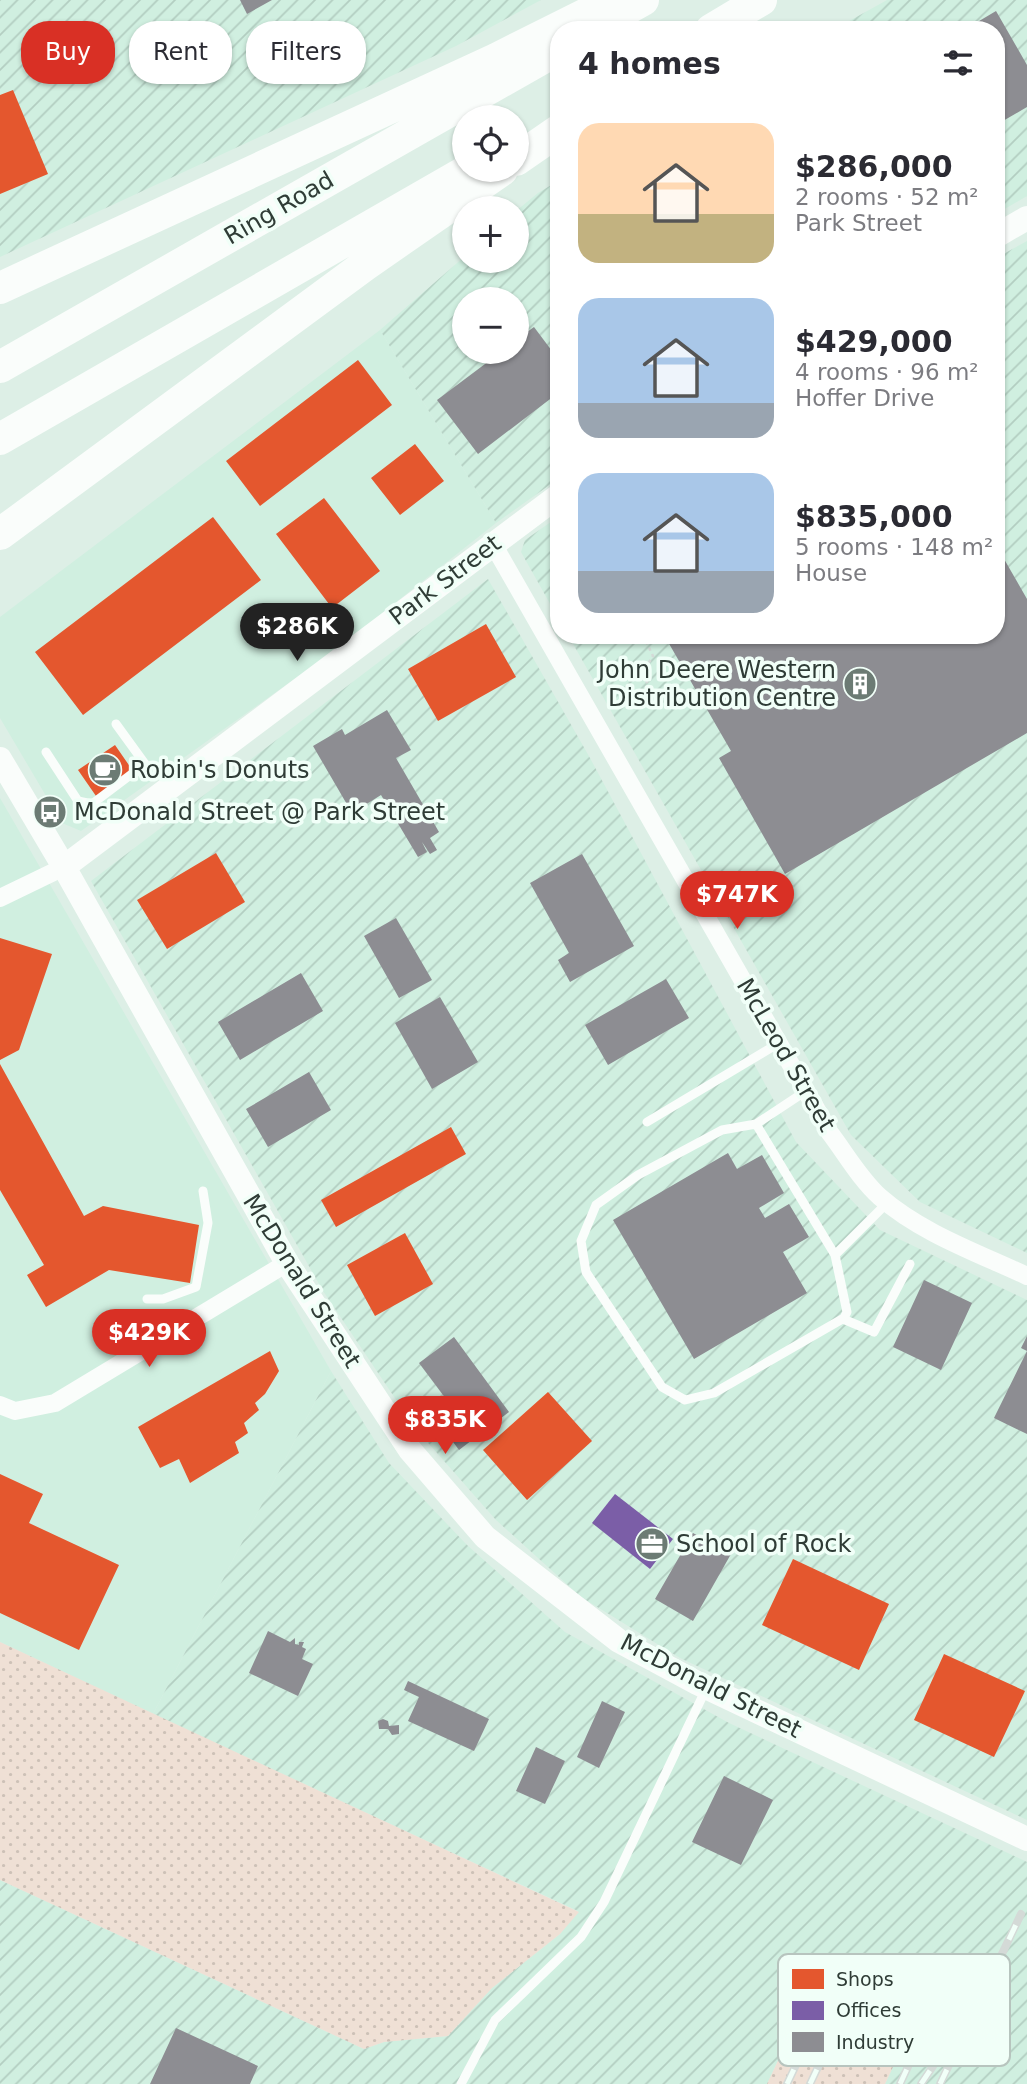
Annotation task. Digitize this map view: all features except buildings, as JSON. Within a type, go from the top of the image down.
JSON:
[{"type":"highway","points":[[572,21],[614,0]]},
{"type":"highway","points":[[607,21],[643,0]]},
{"type":"highway","points":[[725,21],[761,0]]},
{"type":"highway","points":[[0,288],[550,32]]},
{"type":"highway","name":"Ring Road","points":[[0,367],[550,54]]},
{"type":"highway","points":[[529,135],[550,123]]},
{"type":"highway","points":[[529,151],[550,137]]},
{"type":"highway","points":[[0,439],[452,179]]},
{"type":"highway","points":[[0,534],[365,265],[485,182]]},
{"type":"main road","points":[[1005,231],[1027,218]]},
{"type":"main road","name":"Park Street","points":[[64,867],[550,502]]},
{"type":"main road","name":"McDonald Street","points":[[0,760],[64,867],[286,1263],[410,1450],[485,1536],[619,1641],[707,1687],[1027,1839]]},
{"type":"street","name":"McLeod Street","points":[[493,544],[550,643]]},
{"type":"street","name":"McLeod Street","points":[[550,644],[806,1090],[855,1167],[888,1202],[919,1225],[1027,1276]]},
{"type":"street","points":[[0,898],[64,867]]},
{"type":"street","points":[[0,1405],[15,1411],[55,1403],[286,1263]]},
{"type":"lane","points":[[46,752],[78,801],[92,804],[145,764],[116,724]]},
{"type":"lane","points":[[647,1122],[779,1043]]},
{"type":"lane","points":[[755,1124],[835,1255],[847,1312],[843,1319],[714,1393],[685,1400],[662,1387],[586,1272],[581,1241],[596,1205],[638,1175],[722,1130],[755,1124],[806,1090]]},
{"type":"lane","points":[[147,1299],[163,1299],[196,1287],[208,1223],[202,1191]]},
{"type":"lane","points":[[835,1255],[888,1202]]},
{"type":"lane","points":[[843,1319],[874,1332],[910,1264]]},
{"type":"lane","points":[[461,2084],[495,2020],[581,1937],[604,1902],[707,1687]]},
{"type":"path","points":[[647,644],[653,656],[648,664],[639,669],[648,684]]},
{"type":"shaded area","points":[[0,0],[541,0],[456,46],[0,257]]},
{"type":"shaded area","points":[[887,0],[1027,0],[1027,196],[1005,209],[1005,21],[849,21]]},
{"type":"shaded area","points":[[550,186],[550,485],[496,523],[380,330],[452,267],[452,273],[529,273],[529,200]]},
{"type":"shaded area","points":[[1027,241],[1027,1253],[920,1202],[851,1135],[573,644],[1005,644],[1005,253]]},
{"type":"shaded area","points":[[380,330],[496,523],[342,645],[81,831],[62,823],[0,718],[0,617]]},
{"type":"shaded area","points":[[550,523],[550,604],[521,552],[525,540]]},
{"type":"shaded area","points":[[488,579],[590,758],[796,1142],[880,1230],[1027,1300],[1027,1820],[680,1658],[581,1597],[496,1520],[415,1428],[323,1291],[91,881]]},
{"type":"shaded area","points":[[0,798],[331,1371],[153,1714],[0,1642]]},
{"type":"shaded area","points":[[331,1371],[389,1463],[467,1545],[565,1632],[729,1723],[1027,1862],[1027,2084],[885,2084],[893,2066],[1010,2066],[1010,1954],[778,1954],[778,2061],[767,2084],[0,2084],[0,1880],[364,2049],[384,2042],[448,2036],[492,1988],[560,1934],[578,1911],[153,1714]]},
{"type":"shaded area","points":[[0,1642],[579,1912],[560,1934],[492,1988],[448,2036],[384,2042],[364,2049],[0,1880]]},
{"type":"shaded area","points":[[778,2061],[778,2066],[893,2066],[885,2084],[767,2084]]},
{"type":"railway","points":[[1002,1954],[1021,1914]]},
{"type":"railway","points":[[787,2084],[796,2066]]},
{"type":"railway","points":[[810,2084],[819,2066]]},
{"type":"railway","points":[[900,2084],[908,2066]]},
{"type":"railway","points":[[921,2084],[933,2066]]},
{"type":"railway","points":[[940,2084],[949,2066]]},
{"type":"place","name":"John Deere Western Distribution Centre","points":[[860,684]]},
{"type":"place","name":"Robin's Donuts","points":[[105,770]]},
{"type":"place","name":"McDonald Street @ Park Street","points":[[50,812]]},
{"type":"place","name":"School of Rock","points":[[652,1544]]}]
